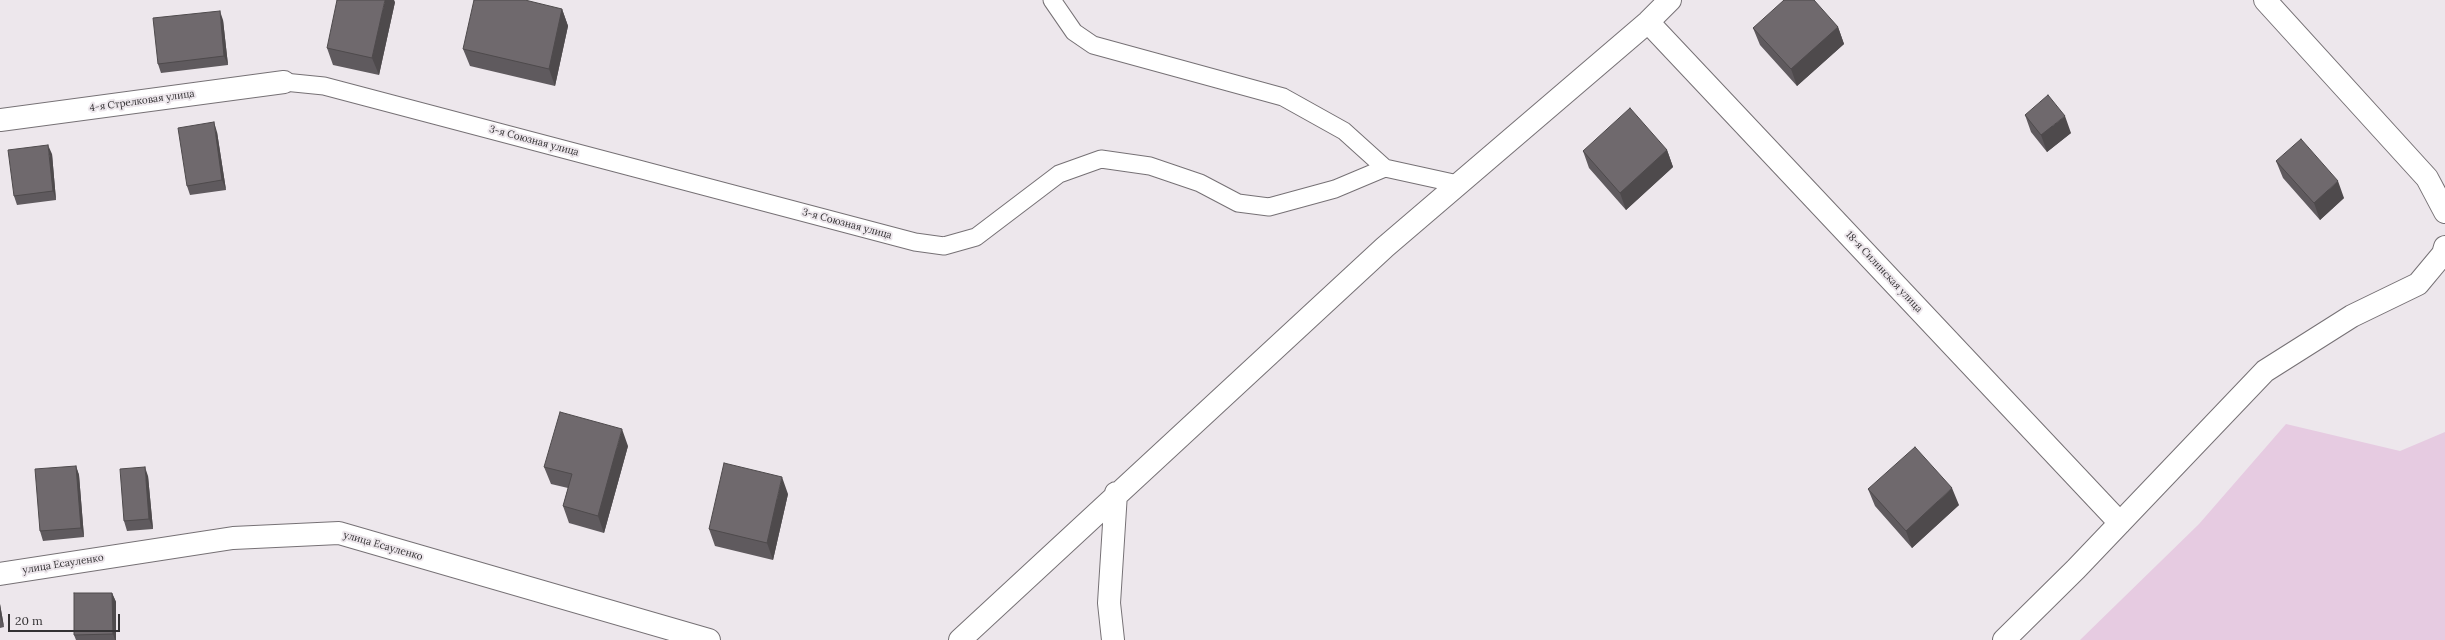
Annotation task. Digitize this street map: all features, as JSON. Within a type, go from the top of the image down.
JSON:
[{"type":"street","points":[[960,640],[1116,493],[1379,252],[1648,22],[1670,0]]},
{"type":"street","points":[[2265,0],[2427,178],[2445,212]]},
{"type":"street","name":"18-я Силинская улица","points":[[1648,22],[2120,523]]},
{"type":"street","name":"4-я Стрелковая улица","points":[[0,120],[284,82]]},
{"type":"street","points":[[2004,640],[2120,523],[2265,371],[2352,316],[2418,284],[2444,254],[2445,247]]},
{"type":"street","points":[[1113,640],[1109,604],[1116,493]]},
{"type":"street","name":"улица Есауленко","points":[[0,574],[233,538],[339,533],[709,640]]},
{"type":"lane","points":[[1052,0],[1074,32],[1093,45],[1283,97],[1344,131],[1385,168],[1458,184]]},
{"type":"lane","name":"3-я Союзная улица","points":[[284,82],[324,86],[915,242],[944,246],[976,237],[1059,174],[1101,159],[1150,166],[1200,183],[1238,203],[1269,206],[1335,189],[1385,168]]},
{"type":"shaded area","points":[[2286,424],[2400,451],[2445,432],[2445,640],[2080,640],[2199,524]]},
{"type":"building","points":[[337,0],[385,0],[372,58],[327,48]]},
{"type":"building","points":[[474,0],[525,0],[562,9],[549,69],[463,49]]},
{"type":"building","points":[[1784,0],[1814,0],[1838,27],[1791,69],[1753,28]]},
{"type":"building","points":[[220,11],[224,56],[158,64],[153,18]]},
{"type":"building","points":[[2048,95],[2065,116],[2041,135],[2025,115]]},
{"type":"building","points":[[1630,108],[1667,150],[1620,193],[1583,151]]},
{"type":"building","points":[[214,122],[222,180],[187,186],[178,128]]},
{"type":"building","points":[[2301,139],[2338,181],[2314,203],[2276,161]]},
{"type":"building","points":[[48,145],[53,191],[14,196],[8,150]]},
{"type":"building","points":[[560,412],[622,429],[598,516],[563,506],[572,474],[544,467]]},
{"type":"building","points":[[1915,447],[1952,488],[1906,531],[1868,489]]},
{"type":"building","points":[[724,463],[782,477],[767,543],[709,529]]},
{"type":"building","points":[[76,466],[81,528],[40,531],[35,469]]},
{"type":"building","points":[[145,467],[149,519],[124,521],[120,469]]},
{"type":"building","points":[[74,593],[112,593],[113,634],[74,635]]}]
